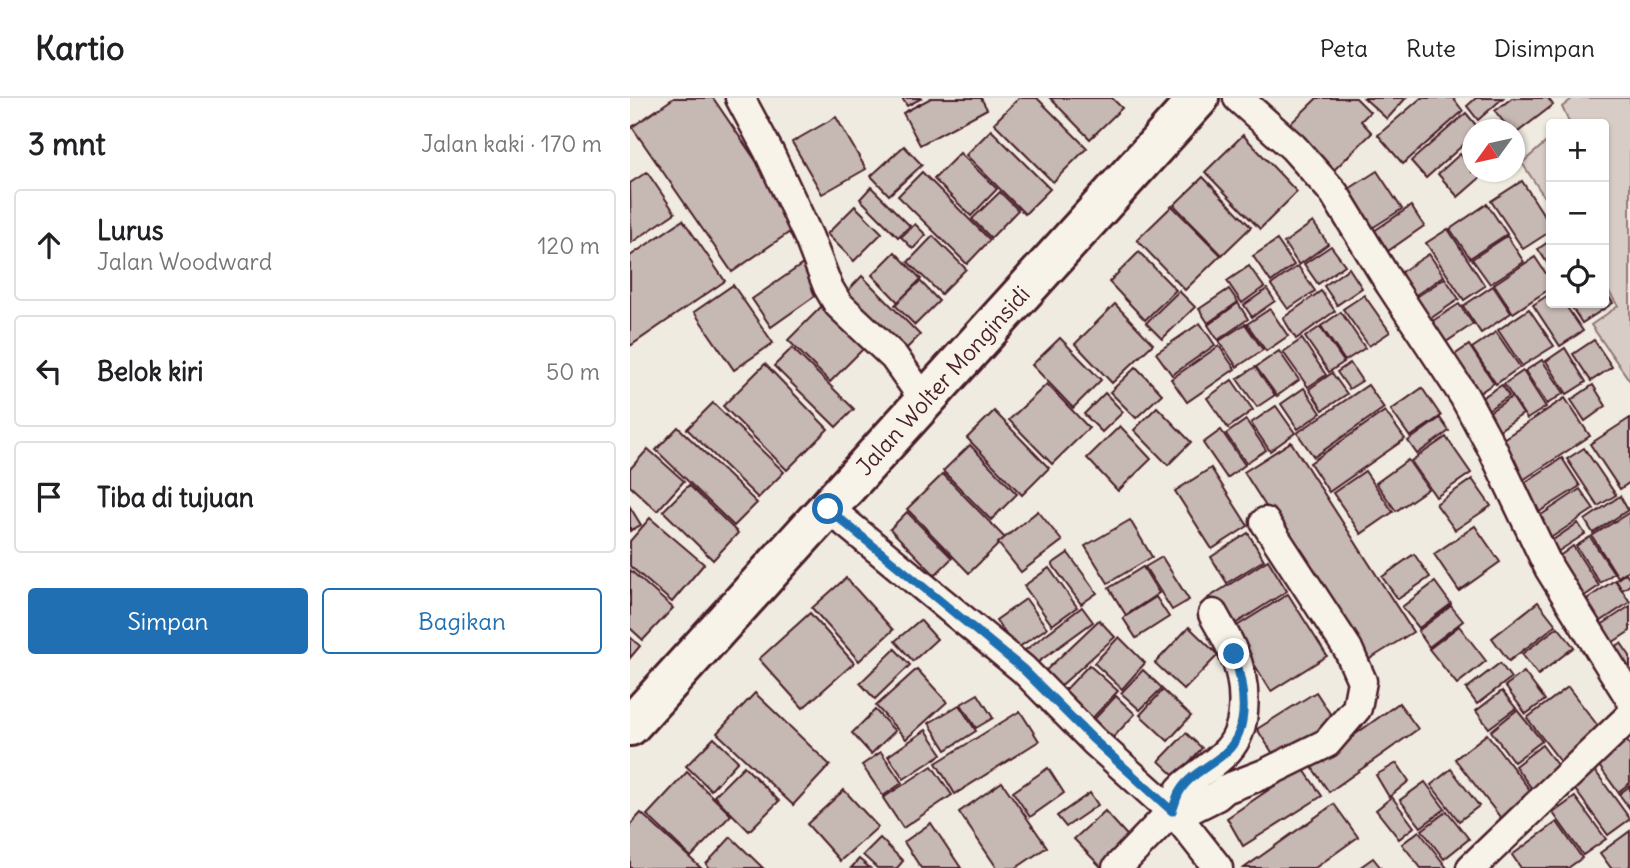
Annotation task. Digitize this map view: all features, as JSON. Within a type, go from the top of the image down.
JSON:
[{"type":"highway","name":"Jalan Wolter Monginsidi","points":[[630,726],[1199,98]]},
{"type":"street","points":[[740,98],[769,152],[838,304],[894,357],[925,401]]},
{"type":"street","points":[[1238,98],[1293,147],[1334,193],[1464,396],[1549,568],[1630,698]]},
{"type":"street","points":[[828,509],[1023,669],[1094,740],[1175,814],[1218,868]]},
{"type":"street","points":[[1117,868],[1175,814],[1327,743],[1357,708],[1362,681],[1348,649],[1265,522]]},
{"type":"street","points":[[1175,814],[1180,790],[1228,750],[1242,717],[1242,685],[1234,654],[1213,614]]},
{"type":"street","points":[[1471,868],[1630,716]]},
{"type":"shaded area","points":[[1573,98],[1630,98],[1630,381],[1591,325],[1618,306],[1609,292],[1609,119],[1568,119],[1562,107]]},
{"type":"shaded area","points":[[1546,142],[1546,199],[1525,168],[1525,160]]},
{"type":"building","points":[[674,98],[713,98],[800,225],[732,272],[632,127]]},
{"type":"building","points":[[902,98],[922,98],[907,106]]},
{"type":"building","points":[[931,98],[981,98],[987,109],[920,145],[903,113]]},
{"type":"building","points":[[1019,98],[1037,98],[1087,148],[1053,182],[994,123]]},
{"type":"building","points":[[1050,98],[1112,98],[1122,108],[1090,139]]},
{"type":"building","points":[[1317,98],[1356,98],[1370,112],[1361,121],[1372,133],[1331,173],[1287,127]]},
{"type":"building","points":[[1364,98],[1406,98],[1387,119]]},
{"type":"building","points":[[1421,98],[1453,98],[1463,111],[1403,164],[1378,135]]},
{"type":"building","points":[[1476,98],[1503,98],[1479,119],[1467,106]]},
{"type":"building","points":[[1512,98],[1548,98],[1553,105],[1525,127],[1525,119],[1501,119],[1495,111]]},
{"type":"building","points":[[1466,113],[1471,119],[1462,119],[1462,146],[1426,178],[1411,161]]},
{"type":"building","points":[[836,117],[866,169],[822,194],[792,142]]},
{"type":"building","points":[[991,130],[1050,189],[1025,214],[966,155]]},
{"type":"building","points":[[1243,135],[1297,192],[1260,229],[1205,172]]},
{"type":"building","points":[[904,146],[922,165],[889,195],[871,176]]},
{"type":"building","points":[[960,153],[997,189],[971,216],[934,179]]},
{"type":"building","points":[[1460,154],[1462,182],[1475,182],[1458,197],[1438,174]]},
{"type":"building","points":[[1377,171],[1402,209],[1369,230],[1344,192]]},
{"type":"building","points":[[647,172],[675,213],[631,243],[630,183]]},
{"type":"building","points":[[922,172],[990,240],[967,264],[898,196]]},
{"type":"building","points":[[1203,177],[1251,227],[1222,255],[1174,205]]},
{"type":"building","points":[[1523,182],[1546,218],[1546,234],[1523,249],[1491,201]]},
{"type":"building","points":[[871,187],[910,226],[898,237],[860,199]]},
{"type":"building","points":[[1000,192],[1018,210],[991,238],[972,219]]},
{"type":"building","points":[[1487,204],[1507,234],[1470,258],[1450,229]]},
{"type":"building","points":[[855,206],[882,233],[854,261],[827,234]]},
{"type":"building","points":[[1172,206],[1221,255],[1185,290],[1137,240]]},
{"type":"building","points":[[1411,206],[1424,226],[1388,251],[1374,231]]},
{"type":"building","points":[[683,220],[725,281],[630,346],[630,256]]},
{"type":"building","points":[[1313,222],[1328,244],[1299,265],[1284,243]]},
{"type":"building","points":[[915,224],[926,235],[913,249],[901,237]]},
{"type":"building","points":[[1448,229],[1485,286],[1464,300],[1426,243]]},
{"type":"building","points":[[933,236],[966,269],[941,294],[908,262]]},
{"type":"building","points":[[1507,236],[1524,262],[1490,284],[1472,259]]},
{"type":"building","points":[[1277,240],[1294,265],[1271,282],[1253,256]]},
{"type":"building","points":[[1546,243],[1546,261],[1538,249]]},
{"type":"building","points":[[1331,246],[1345,265],[1318,284],[1304,264]]},
{"type":"building","points":[[895,252],[921,279],[898,302],[872,275]]},
{"type":"building","points":[[1139,252],[1176,290],[1145,320],[1109,282]]},
{"type":"building","points":[[1429,254],[1444,276],[1407,301],[1392,278]]},
{"type":"building","points":[[1535,257],[1546,274],[1546,291],[1513,313],[1494,284]]},
{"type":"building","points":[[803,264],[822,291],[771,327],[752,299]]},
{"type":"building","points":[[1249,266],[1264,287],[1242,303],[1227,281]]},
{"type":"building","points":[[1298,266],[1315,291],[1288,309],[1271,285]]},
{"type":"building","points":[[1349,268],[1362,288],[1337,305],[1324,286]]},
{"type":"building","points":[[862,276],[920,335],[899,356],[841,298]]},
{"type":"building","points":[[1445,278],[1459,299],[1421,325],[1406,304]]},
{"type":"building","points":[[920,281],[939,301],[915,325],[895,305]]},
{"type":"building","points":[[733,285],[773,343],[734,370],[694,312]]},
{"type":"building","points":[[1493,286],[1511,313],[1481,333],[1463,306]]},
{"type":"building","points":[[1229,289],[1238,302],[1208,323],[1199,309]]},
{"type":"building","points":[[1267,289],[1275,301],[1252,317],[1244,305]]},
{"type":"building","points":[[1179,291],[1195,307],[1162,339],[1146,323]]},
{"type":"building","points":[[1321,291],[1335,311],[1296,339],[1283,318]]},
{"type":"building","points":[[1364,295],[1390,332],[1369,346],[1343,309]]},
{"type":"building","points":[[1546,296],[1546,308],[1567,308],[1583,331],[1560,346],[1533,305]]},
{"type":"building","points":[[830,298],[872,340],[830,382],[788,340]]},
{"type":"building","points":[[1238,303],[1248,319],[1218,340],[1208,325]]},
{"type":"building","points":[[1115,304],[1153,344],[1112,383],[1075,344]]},
{"type":"building","points":[[1459,304],[1473,324],[1434,350],[1420,329]]},
{"type":"building","points":[[1572,308],[1605,308],[1582,323]]},
{"type":"building","points":[[1270,309],[1288,336],[1266,351],[1247,324]]},
{"type":"building","points":[[1529,309],[1554,346],[1522,366],[1498,330]]},
{"type":"building","points":[[1341,312],[1365,348],[1345,361],[1321,326]]},
{"type":"building","points":[[1200,323],[1215,345],[1172,375],[1156,353]]},
{"type":"building","points":[[1245,324],[1263,350],[1237,367],[1219,341]]},
{"type":"building","points":[[1320,327],[1344,362],[1329,372],[1305,337]]},
{"type":"building","points":[[1496,332],[1520,367],[1496,384],[1472,348]]},
{"type":"building","points":[[1060,338],[1101,380],[1073,408],[1032,365]]},
{"type":"building","points":[[1302,339],[1326,375],[1308,387],[1283,352]]},
{"type":"building","points":[[1594,340],[1612,367],[1591,381],[1573,354]]},
{"type":"building","points":[[1469,345],[1494,383],[1469,400],[1444,362]]},
{"type":"building","points":[[1219,346],[1235,369],[1187,402],[1171,379]]},
{"type":"building","points":[[792,348],[854,409],[836,427],[774,366]]},
{"type":"building","points":[[1565,348],[1586,382],[1567,394],[1546,361]]},
{"type":"building","points":[[1279,351],[1299,380],[1277,396],[1256,367]]},
{"type":"building","points":[[1542,360],[1564,393],[1547,404],[1525,371]]},
{"type":"building","points":[[1350,363],[1362,381],[1349,389],[1337,372]]},
{"type":"building","points":[[765,364],[828,429],[787,470],[723,406]]},
{"type":"building","points":[[1136,367],[1162,394],[1136,418],[1110,392]]},
{"type":"building","points":[[1255,367],[1275,395],[1257,407],[1237,379]]},
{"type":"building","points":[[1523,371],[1546,407],[1527,419],[1504,384]]},
{"type":"building","points":[[1332,373],[1347,394],[1323,410],[1309,389]]},
{"type":"building","points":[[1232,380],[1253,410],[1228,428],[1207,398]]},
{"type":"building","points":[[1047,384],[1089,428],[1052,464],[1009,420]]},
{"type":"building","points":[[1368,385],[1384,408],[1314,457],[1297,433]]},
{"type":"building","points":[[1502,385],[1509,396],[1480,415],[1472,404]]},
{"type":"building","points":[[1593,385],[1606,406],[1585,421],[1571,400]]},
{"type":"building","points":[[1304,388],[1321,413],[1298,429],[1281,404]]},
{"type":"building","points":[[1422,388],[1441,416],[1410,437],[1391,410]]},
{"type":"building","points":[[1105,393],[1123,412],[1102,432],[1084,414]]},
{"type":"building","points":[[1512,397],[1523,414],[1492,435],[1480,418]]},
{"type":"building","points":[[1565,398],[1590,436],[1523,480],[1497,443]]},
{"type":"building","points":[[713,403],[784,472],[758,498],[687,429]]},
{"type":"building","points":[[1276,406],[1295,433],[1270,451],[1251,423]]},
{"type":"building","points":[[1157,407],[1191,442],[1168,465],[1134,430]]},
{"type":"building","points":[[994,411],[1049,468],[1022,495],[967,438]]},
{"type":"building","points":[[1385,411],[1405,439],[1329,492],[1310,463]]},
{"type":"building","points":[[1440,418],[1449,431],[1417,454],[1408,441]]},
{"type":"building","points":[[1630,418],[1630,482],[1620,489],[1590,444]]},
{"type":"building","points":[[1246,420],[1266,450],[1246,463],[1226,434]]},
{"type":"building","points":[[1120,426],[1151,459],[1118,491],[1087,458]]},
{"type":"building","points":[[678,427],[757,503],[734,526],[656,450]]},
{"type":"building","points":[[1221,430],[1245,465],[1227,478],[1203,443]]},
{"type":"building","points":[[1446,437],[1471,473],[1436,497],[1411,461]]},
{"type":"building","points":[[1291,442],[1413,632],[1365,662],[1244,472]]},
{"type":"building","points":[[970,445],[1017,494],[991,520],[943,471]]},
{"type":"building","points":[[1584,448],[1616,495],[1598,506],[1567,459]]},
{"type":"building","points":[[648,449],[684,481],[657,511],[630,486],[630,469]]},
{"type":"building","points":[[1562,458],[1580,486],[1536,514],[1518,487]]},
{"type":"building","points":[[1408,460],[1428,489],[1396,511],[1376,483]]},
{"type":"building","points":[[1211,468],[1248,526],[1212,549],[1175,491]]},
{"type":"building","points":[[1365,471],[1393,512],[1361,534],[1333,493]]},
{"type":"building","points":[[943,474],[1005,538],[969,573],[907,509]]},
{"type":"building","points":[[1472,479],[1491,506],[1455,530],[1436,504]]},
{"type":"building","points":[[689,485],[738,533],[713,560],[663,511]]},
{"type":"building","points":[[1580,489],[1594,509],[1546,541],[1532,521]]},
{"type":"building","points":[[1620,496],[1628,510],[1593,533],[1585,520]]},
{"type":"building","points":[[630,507],[641,525],[630,531]]},
{"type":"building","points":[[1038,511],[1062,541],[1021,572],[998,543]]},
{"type":"building","points":[[907,512],[952,558],[935,575],[890,529]]},
{"type":"building","points":[[1630,512],[1630,569],[1618,577],[1592,536]]},
{"type":"building","points":[[650,518],[704,564],[672,602],[630,566],[630,541]]},
{"type":"building","points":[[1130,520],[1152,557],[1108,583],[1085,546]]},
{"type":"building","points":[[1578,523],[1585,534],[1548,558],[1541,548]]},
{"type":"building","points":[[1475,526],[1500,562],[1459,591],[1434,554]]},
{"type":"building","points":[[1248,533],[1264,560],[1227,583],[1211,557]]},
{"type":"building","points":[[1590,537],[1614,573],[1600,583],[1576,546]]},
{"type":"building","points":[[1573,546],[1599,586],[1574,603],[1550,563]]},
{"type":"building","points":[[1068,553],[1097,593],[1081,604],[1052,564]]},
{"type":"building","points":[[1414,554],[1430,577],[1398,599],[1382,577]]},
{"type":"building","points":[[1162,557],[1189,600],[1172,610],[1145,567]]},
{"type":"building","points":[[1268,560],[1287,591],[1227,629],[1208,598]]},
{"type":"building","points":[[1143,567],[1159,593],[1126,615],[1109,588]]},
{"type":"building","points":[[1049,568],[1077,607],[1052,625],[1024,586]]},
{"type":"building","points":[[630,570],[673,608],[643,640],[630,628]]},
{"type":"building","points":[[1626,573],[1630,585],[1622,590],[1616,580]]},
{"type":"building","points":[[846,578],[893,630],[859,661],[812,608]]},
{"type":"building","points":[[1615,580],[1630,602],[1589,629],[1575,607]]},
{"type":"building","points":[[1435,582],[1451,604],[1419,628],[1402,607]]},
{"type":"building","points":[[1288,594],[1327,656],[1271,691],[1232,629]]},
{"type":"building","points":[[1156,597],[1169,617],[1136,638],[1123,618]]},
{"type":"building","points":[[1026,599],[1047,628],[1016,649],[996,620]]},
{"type":"building","points":[[1538,602],[1556,625],[1509,661],[1492,638]]},
{"type":"building","points":[[1451,606],[1463,621],[1429,647],[1418,631]]},
{"type":"building","points":[[1630,606],[1630,631],[1604,648],[1592,631]]},
{"type":"building","points":[[1082,607],[1093,622],[1034,665],[1024,651]]},
{"type":"building","points":[[810,613],[854,663],[803,708],[759,659]]},
{"type":"building","points":[[920,620],[937,639],[913,661],[895,641]]},
{"type":"building","points":[[1099,620],[1115,637],[1055,691],[1041,675]]},
{"type":"building","points":[[1459,626],[1486,661],[1457,684],[1429,649]]},
{"type":"building","points":[[1189,627],[1218,655],[1184,690],[1155,663]]},
{"type":"building","points":[[1558,627],[1574,647],[1538,675],[1522,654]]},
{"type":"building","points":[[630,637],[640,646],[630,658]]},
{"type":"building","points":[[1119,637],[1145,663],[1122,689],[1094,663]]},
{"type":"building","points":[[1621,643],[1630,656],[1630,690],[1605,653]]},
{"type":"building","points":[[895,649],[910,665],[875,699],[860,683]]},
{"type":"building","points":[[1500,663],[1511,678],[1477,704],[1466,689]]},
{"type":"building","points":[[1089,665],[1118,691],[1085,726],[1057,699]]},
{"type":"building","points":[[917,669],[947,702],[906,739],[876,706]]},
{"type":"building","points":[[1143,670],[1162,688],[1140,710],[1121,693]]},
{"type":"building","points":[[1524,672],[1545,700],[1526,714],[1505,686]]},
{"type":"building","points":[[1568,687],[1605,735],[1564,766],[1527,718]]},
{"type":"building","points":[[1163,690],[1191,716],[1168,741],[1140,715]]},
{"type":"building","points":[[1502,691],[1516,708],[1489,728],[1476,711]]},
{"type":"building","points":[[1316,692],[1336,723],[1277,760],[1257,729]]},
{"type":"building","points":[[755,693],[830,765],[793,805],[717,733]]},
{"type":"building","points":[[978,694],[993,718],[976,728],[961,704]]},
{"type":"building","points":[[1116,696],[1135,714],[1107,744],[1088,726]]},
{"type":"building","points":[[1399,703],[1418,729],[1329,792],[1311,766]]},
{"type":"building","points":[[959,705],[976,731],[946,750],[929,723]]},
{"type":"building","points":[[875,710],[895,731],[871,754],[852,733]]},
{"type":"building","points":[[1517,710],[1542,741],[1514,762],[1491,731]]},
{"type":"building","points":[[1020,711],[1039,741],[955,794],[936,763]]},
{"type":"building","points":[[926,730],[942,754],[904,779],[888,756]]},
{"type":"building","points":[[1186,733],[1202,748],[1176,777],[1159,761]]},
{"type":"building","points":[[1487,734],[1536,798],[1504,822],[1455,759]]},
{"type":"building","points":[[714,738],[738,761],[711,790],[686,766]]},
{"type":"building","points":[[1627,741],[1630,745],[1630,783],[1618,792],[1597,763]]},
{"type":"building","points":[[1542,745],[1560,769],[1533,790],[1515,766]]},
{"type":"building","points":[[881,752],[902,783],[883,796],[862,765]]},
{"type":"building","points":[[1588,761],[1630,819],[1608,835],[1566,777]]},
{"type":"building","points":[[1397,763],[1409,781],[1389,797],[1376,775]]},
{"type":"building","points":[[744,766],[779,801],[749,831],[714,796]]},
{"type":"building","points":[[932,766],[952,795],[903,828],[883,798]]},
{"type":"building","points":[[1302,767],[1322,796],[1243,846],[1227,818]]},
{"type":"building","points":[[1048,768],[1064,793],[1030,817],[1013,792]]},
{"type":"building","points":[[1451,769],[1479,806],[1459,821],[1431,785]]},
{"type":"building","points":[[687,772],[731,815],[691,857],[647,815]]},
{"type":"building","points":[[1002,782],[1047,847],[1016,868],[997,868],[959,812]]},
{"type":"building","points":[[1425,782],[1445,809],[1421,827],[1400,800]]},
{"type":"building","points":[[1630,786],[1630,809],[1619,794]]},
{"type":"building","points":[[844,790],[878,827],[840,861],[807,824]]},
{"type":"building","points":[[1090,793],[1098,805],[1066,827],[1057,816]]},
{"type":"building","points":[[1392,797],[1414,827],[1399,839],[1376,810]]},
{"type":"building","points":[[1575,797],[1606,839],[1583,855],[1553,813]]},
{"type":"building","points":[[1334,804],[1358,837],[1315,868],[1244,868]]},
{"type":"building","points":[[1105,811],[1133,842],[1102,868],[1074,839]]},
{"type":"building","points":[[1447,811],[1469,839],[1444,859],[1422,830]]},
{"type":"building","points":[[641,813],[701,868],[630,868],[630,825]]},
{"type":"building","points":[[1557,822],[1582,858],[1568,868],[1521,868],[1512,855]]},
{"type":"building","points":[[931,823],[961,868],[921,868],[904,842]]},
{"type":"building","points":[[1419,831],[1447,868],[1421,868],[1402,844]]},
{"type":"building","points":[[1630,831],[1630,866],[1611,868],[1600,853]]},
{"type":"building","points":[[731,837],[763,868],[709,868],[706,864]]},
{"type":"building","points":[[880,838],[903,861],[897,868],[877,868],[863,855]]},
{"type":"building","points":[[1373,858],[1381,868],[1359,868]]},
{"type":"building","points":[[859,859],[870,868],[851,868]]},
{"type":"route","points":[[828,509],[1023,669],[1094,740],[1172,811],[1180,790],[1228,750],[1238,732],[1242,717],[1242,685],[1234,654]]}]
